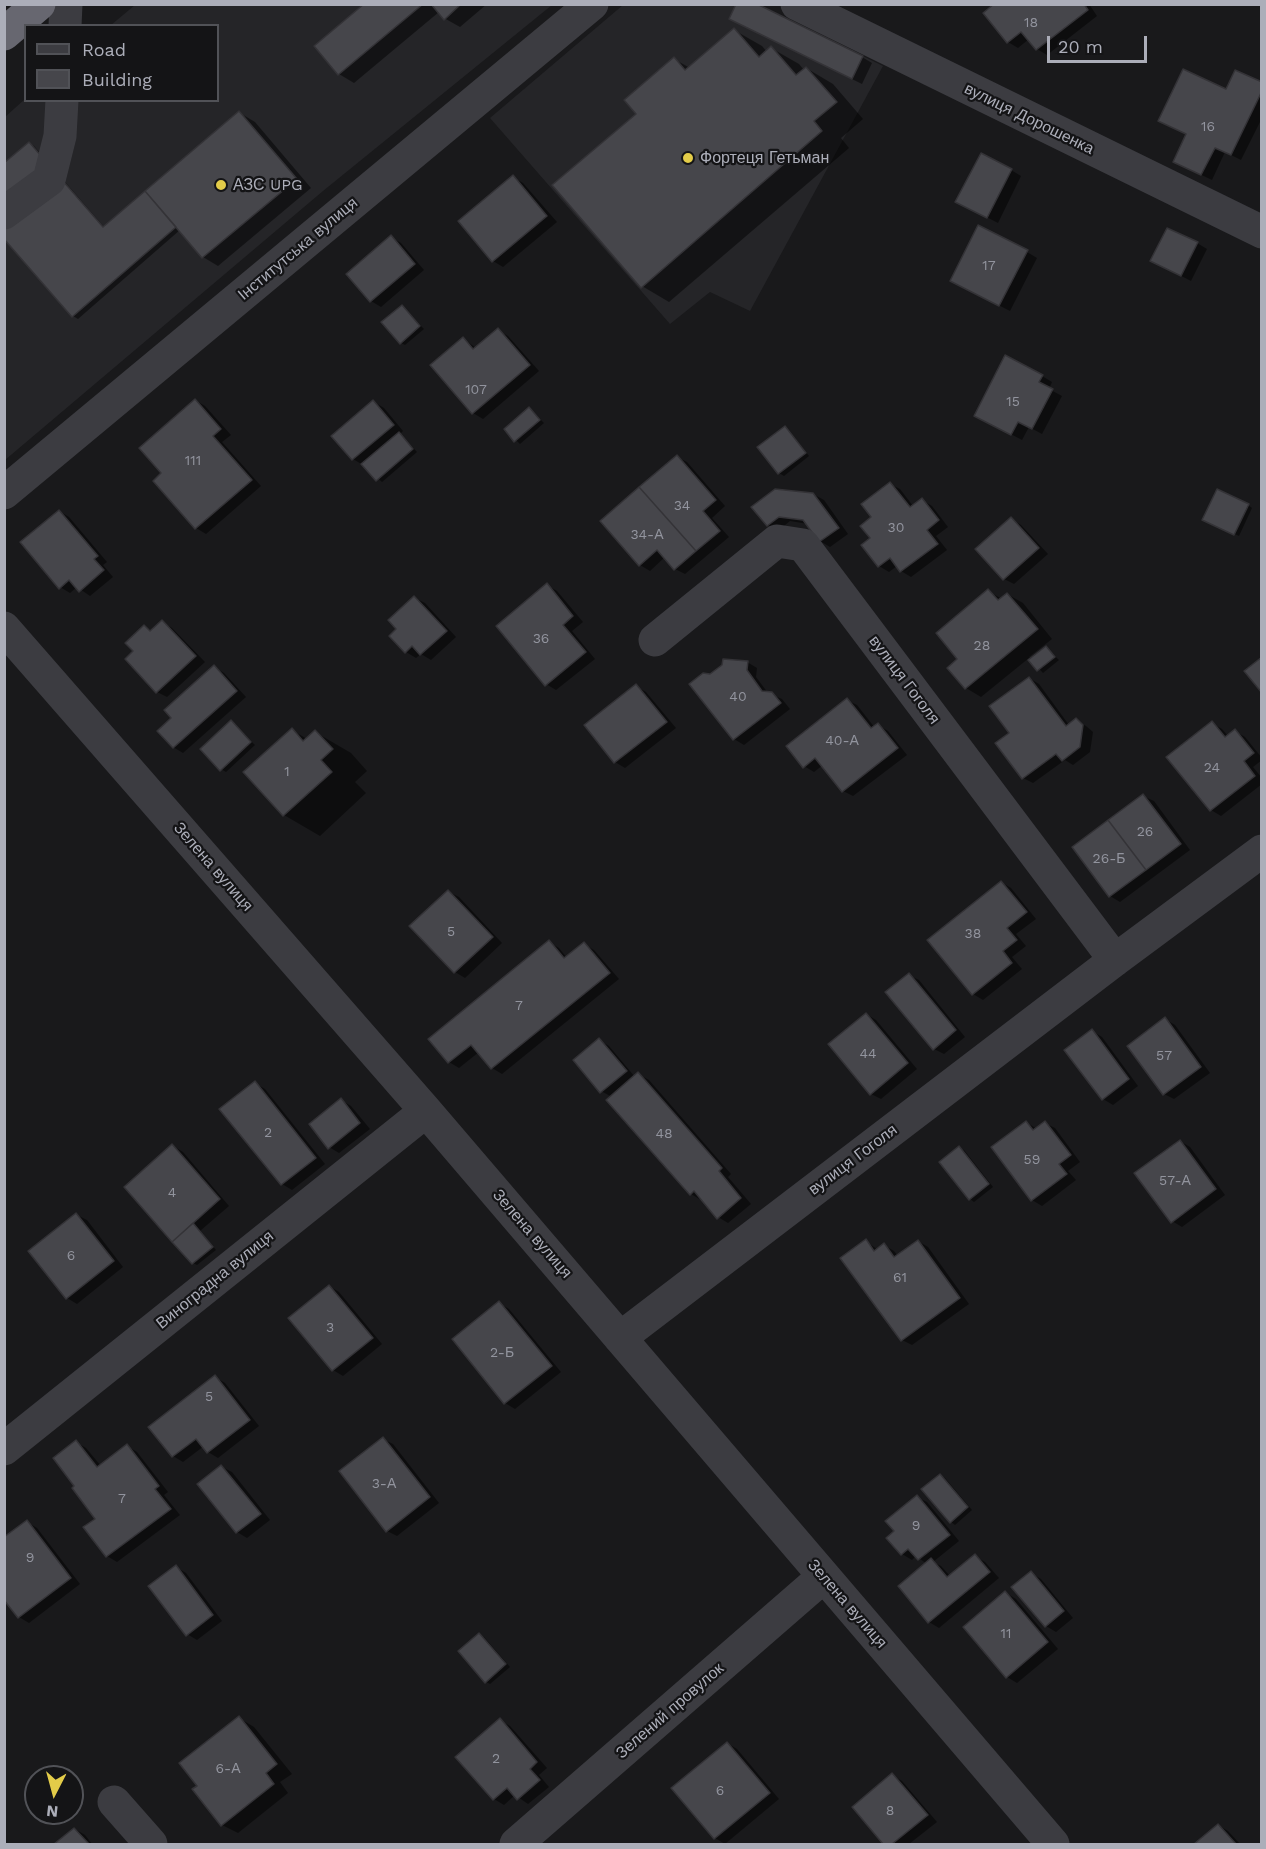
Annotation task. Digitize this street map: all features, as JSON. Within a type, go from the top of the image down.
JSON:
[{"type":"highway","points":[[4,34],[39,4]]},
{"type":"street","points":[[65,24],[66,4]]},
{"type":"street","name":"вулиця Дорошенка","points":[[797,4],[1262,232]]},
{"type":"street","name":"Інститутська вулиця","points":[[4,493],[573,10]]},
{"type":"street","points":[[4,213],[49,180],[60,136],[62,102]]},
{"type":"street","name":"вулиця Гоголя","points":[[656,639],[777,542],[803,545],[1115,960]]},
{"type":"street","name":"Зелена вулиця","points":[[4,628],[426,1111],[1053,1845]]},
{"type":"street","name":"вулиця Гоголя","points":[[620,1338],[1115,960],[1262,851]]},
{"type":"street","name":"Виноградна вулиця","points":[[4,1449],[426,1111]]},
{"type":"street","name":"Зелений провулок","points":[[516,1845],[823,1577]]},
{"type":"street","points":[[114,1802],[151,1845]]},
{"type":"shaded area","points":[[135,5],[552,5],[323,191],[5,460],[5,117],[24,100],[24,102],[219,102],[219,24],[112,24]]},
{"type":"shaded area","points":[[623,5],[759,5],[883,66],[750,311],[710,292],[670,324],[490,118]]},
{"type":"building","points":[[364,4],[423,4],[338,75],[314,46]]},
{"type":"building","points":[[431,4],[461,4],[444,20]]},
{"type":"building","points":[[736,4],[757,4],[863,56],[852,79],[729,19]]},
{"type":"building","points":[[994,4],[1084,4],[1088,10],[1036,50],[1021,32],[1007,43],[983,13]]},
{"type":"building","name":"Фортеця Гетьман","points":[[734,28],[759,57],[771,46],[796,75],[806,67],[837,102],[814,121],[822,131],[641,288],[552,185],[636,114],[624,100],[674,57],[685,70]]},
{"type":"building","points":[[1183,69],[1226,89],[1235,70],[1262,82],[1262,91],[1231,155],[1215,148],[1201,175],[1173,162],[1186,134],[1158,121]]},
{"type":"building","name":"АЗС UPG","points":[[239,111],[297,179],[202,258],[145,191]]},
{"type":"building","points":[[29,142],[103,227],[145,191],[176,227],[72,317],[4,239],[4,163]]},
{"type":"building","points":[[981,153],[1012,169],[987,218],[955,202]]},
{"type":"building","points":[[513,175],[547,216],[492,262],[458,221]]},
{"type":"building","points":[[978,225],[1028,250],[999,306],[950,281]]},
{"type":"building","points":[[1167,228],[1198,242],[1181,276],[1150,261]]},
{"type":"building","points":[[391,235],[415,264],[370,302],[346,274]]},
{"type":"building","points":[[402,305],[420,326],[400,344],[381,322]]},
{"type":"building","points":[[498,328],[530,365],[472,414],[430,365],[463,337],[473,349]]},
{"type":"building","points":[[1005,355],[1043,375],[1039,382],[1053,389],[1032,429],[1018,422],[1011,435],[974,416]]},
{"type":"building","points":[[195,399],[221,429],[213,436],[252,480],[195,529],[153,481],[161,473],[139,448]]},
{"type":"building","points":[[373,400],[394,425],[352,460],[331,436]]},
{"type":"building","points":[[529,407],[540,420],[514,442],[504,429]]},
{"type":"building","points":[[785,426],[806,453],[778,474],[757,447]]},
{"type":"building","points":[[399,432],[413,449],[376,481],[361,464]]},
{"type":"building","points":[[677,455],[716,500],[703,511],[720,531],[696,551],[639,487]]},
{"type":"building","points":[[890,482],[910,507],[922,498],[939,520],[927,530],[938,544],[900,572],[890,558],[878,567],[861,545],[870,538],[860,526],[871,517],[861,504]]},
{"type":"building","points":[[639,487],[696,551],[674,570],[657,550],[639,566],[600,521]]},
{"type":"building","points":[[775,489],[813,493],[839,528],[819,542],[803,520],[779,517],[767,526],[751,507]]},
{"type":"building","points":[[1217,489],[1249,504],[1234,535],[1202,520]]},
{"type":"building","points":[[59,510],[98,556],[94,559],[104,570],[79,592],[69,580],[59,589],[20,542]]},
{"type":"building","points":[[1011,517],[1039,548],[1003,580],[975,549]]},
{"type":"building","points":[[547,583],[573,616],[563,625],[586,652],[545,686],[496,626]]},
{"type":"building","points":[[988,589],[998,600],[1007,593],[1038,629],[965,689],[947,668],[957,659],[936,633]]},
{"type":"building","points":[[414,596],[447,631],[420,655],[412,646],[405,653],[389,636],[396,629],[388,620]]},
{"type":"building","points":[[162,620],[196,656],[156,693],[125,659],[133,651],[125,643],[144,625],[150,631]]},
{"type":"building","points":[[1046,646],[1055,657],[1037,671],[1028,660]]},
{"type":"building","points":[[1262,657],[1262,693],[1244,671]]},
{"type":"building","points":[[723,659],[748,661],[747,670],[762,691],[772,692],[781,703],[733,740],[689,684],[703,673],[710,674],[722,665]]},
{"type":"building","points":[[214,665],[237,691],[173,748],[157,731],[171,718],[164,710]]},
{"type":"building","points":[[1029,677],[1066,726],[1076,718],[1083,725],[1080,747],[1062,761],[1056,754],[1022,779],[995,743],[1009,733],[989,706]]},
{"type":"building","points":[[636,684],[667,722],[614,763],[584,725]]},
{"type":"building","points":[[847,698],[871,728],[878,723],[898,748],[842,792],[815,758],[803,768],[786,746]]},
{"type":"building","points":[[231,720],[251,742],[220,771],[200,749]]},
{"type":"building","points":[[1212,721],[1225,737],[1235,729],[1254,753],[1244,761],[1255,776],[1210,811],[1166,757]]},
{"type":"building","points":[[292,728],[303,741],[315,730],[333,749],[321,760],[332,772],[283,816],[243,772]]},
{"type":"building","points":[[1143,794],[1181,844],[1146,870],[1108,820]]},
{"type":"building","points":[[1108,820],[1146,870],[1109,897],[1072,847]]},
{"type":"building","points":[[1001,881],[1027,912],[1007,928],[1017,940],[1003,951],[1012,963],[972,995],[927,940]]},
{"type":"building","points":[[448,890],[493,937],[454,973],[409,926]]},
{"type":"building","points":[[549,940],[564,958],[584,942],[610,973],[491,1069],[471,1045],[448,1063],[428,1039]]},
{"type":"building","points":[[909,973],[956,1030],[933,1050],[885,992]]},
{"type":"building","points":[[866,1013],[908,1063],[870,1095],[828,1044]]},
{"type":"building","points":[[1165,1017],[1201,1067],[1163,1095],[1127,1046]]},
{"type":"building","points":[[1092,1029],[1129,1079],[1102,1100],[1064,1050]]},
{"type":"building","points":[[599,1038],[627,1071],[600,1093],[573,1060]]},
{"type":"building","points":[[638,1072],[722,1168],[719,1171],[741,1198],[717,1219],[694,1191],[690,1195],[606,1100]]},
{"type":"building","points":[[255,1081],[316,1158],[281,1185],[219,1109]]},
{"type":"building","points":[[341,1098],[360,1123],[328,1149],[309,1124]]},
{"type":"building","points":[[1026,1121],[1033,1130],[1045,1121],[1071,1155],[1059,1164],[1067,1174],[1031,1201],[991,1147]]},
{"type":"building","points":[[1180,1140],[1216,1189],[1171,1223],[1134,1173]]},
{"type":"building","points":[[172,1144],[220,1199],[172,1242],[124,1187]]},
{"type":"building","points":[[959,1146],[989,1184],[969,1200],[939,1162]]},
{"type":"building","points":[[76,1213],[114,1261],[66,1299],[28,1251]]},
{"type":"building","points":[[193,1223],[213,1247],[192,1264],[172,1242]]},
{"type":"building","points":[[866,1239],[874,1251],[884,1243],[894,1257],[918,1240],[960,1298],[901,1341],[840,1258]]},
{"type":"building","points":[[329,1285],[373,1338],[332,1371],[288,1318]]},
{"type":"building","points":[[499,1301],[552,1366],[504,1404],[452,1339]]},
{"type":"building","points":[[215,1375],[250,1420],[207,1453],[196,1439],[172,1457],[148,1427]]},
{"type":"building","points":[[383,1437],[430,1497],[386,1532],[339,1471]]},
{"type":"building","points":[[76,1440],[97,1467],[127,1444],[159,1486],[155,1489],[171,1509],[106,1557],[83,1527],[95,1519],[53,1458]]},
{"type":"building","points":[[221,1465],[261,1514],[236,1533],[197,1484]]},
{"type":"building","points":[[940,1474],[968,1507],[950,1523],[921,1489]]},
{"type":"building","points":[[917,1495],[950,1535],[918,1560],[908,1549],[901,1555],[886,1538],[894,1531],[885,1521]]},
{"type":"building","points":[[27,1520],[71,1578],[18,1618],[4,1600],[4,1537]]},
{"type":"building","points":[[975,1554],[990,1572],[928,1623],[898,1586],[931,1558],[947,1577]]},
{"type":"building","points":[[176,1565],[213,1615],[186,1636],[148,1586]]},
{"type":"building","points":[[1031,1571],[1064,1611],[1045,1627],[1011,1587]]},
{"type":"building","points":[[1005,1591],[1048,1642],[1006,1678],[963,1627]]},
{"type":"building","points":[[479,1633],[506,1664],[485,1683],[458,1651]]},
{"type":"building","points":[[239,1716],[277,1764],[266,1773],[274,1784],[221,1826],[192,1789],[197,1786],[179,1763]]},
{"type":"building","points":[[500,1718],[537,1762],[530,1769],[540,1780],[517,1800],[507,1788],[493,1800],[455,1757]]},
{"type":"building","points":[[727,1742],[770,1793],[714,1839],[671,1788]]},
{"type":"building","points":[[892,1773],[928,1815],[892,1844],[883,1844],[852,1807]]},
{"type":"building","points":[[1218,1824],[1236,1844],[1194,1844]]},
{"type":"building","points":[[74,1828],[89,1844],[54,1844]]},
{"type":"place","name":"Фортеця Гетьман","points":[[688,158]]},
{"type":"place","name":"АЗС UPG","points":[[221,185]]}]
